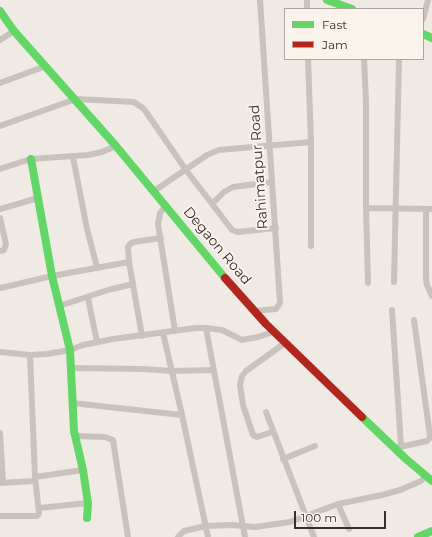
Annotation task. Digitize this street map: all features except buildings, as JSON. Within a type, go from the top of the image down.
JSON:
[{"type":"street","name":"Rahimatpur Road","points":[[254,311],[276,309],[280,303],[260,0]]},
{"type":"street","points":[[327,0],[349,8]]},
{"type":"street","points":[[424,15],[428,0]]},
{"type":"street","name":"Degaon Road","points":[[0,11],[14,31],[76,99],[166,205],[216,268],[273,332],[398,447],[429,478]]},
{"type":"street","points":[[0,40],[14,31]]},
{"type":"street","points":[[308,60],[311,142],[311,246]]},
{"type":"street","points":[[364,60],[366,101],[368,283]]},
{"type":"street","points":[[394,282],[398,60]]},
{"type":"street","points":[[0,83],[46,66]]},
{"type":"street","points":[[0,126],[76,99],[134,102],[144,109],[186,170],[235,232],[276,228]]},
{"type":"street","points":[[154,191],[207,155],[219,150],[311,142]]},
{"type":"street","points":[[0,169],[31,159],[88,155],[102,152],[116,146]]},
{"type":"street","points":[[73,157],[87,229],[97,267]]},
{"type":"street","points":[[31,159],[52,276],[70,350],[75,436],[83,470],[88,503],[87,518]]},
{"type":"street","points":[[212,204],[224,192],[233,187],[272,182]]},
{"type":"street","points":[[0,209],[38,198]]},
{"type":"street","points":[[166,205],[160,213],[158,224],[175,331]]},
{"type":"street","points":[[366,208],[429,209],[426,279],[432,296]]},
{"type":"street","points":[[0,218],[6,244],[4,250],[0,251]]},
{"type":"street","points":[[142,336],[132,284],[128,247],[130,244],[161,238]]},
{"type":"street","points":[[0,288],[52,276],[129,262]]},
{"type":"street","points":[[59,306],[132,284]]},
{"type":"street","points":[[88,298],[97,342]]},
{"type":"street","points":[[392,310],[398,447],[427,441],[430,436],[414,320]]},
{"type":"street","points":[[206,328],[245,537]]},
{"type":"street","points":[[0,352],[30,355],[47,354],[70,350],[97,342],[206,328],[222,330],[242,340],[273,332]]},
{"type":"street","points":[[163,333],[208,537]]},
{"type":"street","points":[[272,432],[257,437],[253,435],[242,405],[240,385],[242,376],[246,371],[284,343]]},
{"type":"street","points":[[0,516],[37,516],[40,513],[35,479],[30,355]]},
{"type":"street","points":[[71,368],[172,371],[214,370]]},
{"type":"street","points":[[72,403],[182,415]]},
{"type":"street","points":[[266,412],[272,432],[314,537]]},
{"type":"street","points":[[0,433],[1,482],[35,479],[83,470]]},
{"type":"street","points":[[75,436],[105,437],[113,440],[128,537]]},
{"type":"street","points":[[283,459],[315,446]]},
{"type":"street","points":[[178,537],[184,530],[206,526],[232,525],[255,527],[290,522],[338,504],[371,498],[400,490],[429,478]]},
{"type":"street","points":[[39,508],[88,503]]},
{"type":"street","points":[[338,504],[349,529]]},
{"type":"street","points":[[418,537],[432,531]]},
{"type":"traffic: fast","points":[[327,0],[349,8]]},
{"type":"traffic: fast","points":[[0,11],[14,31],[116,146],[225,278]]},
{"type":"traffic: fast","points":[[424,34],[432,38]]},
{"type":"traffic: fast","points":[[31,159],[52,276],[70,350],[74,431],[83,470],[88,503],[87,518]]},
{"type":"traffic: fast","points":[[362,417],[406,459],[432,481]]},
{"type":"traffic: fast","points":[[418,537],[432,531]]},
{"type":"traffic: jam","points":[[225,278],[266,324],[362,417]]}]
